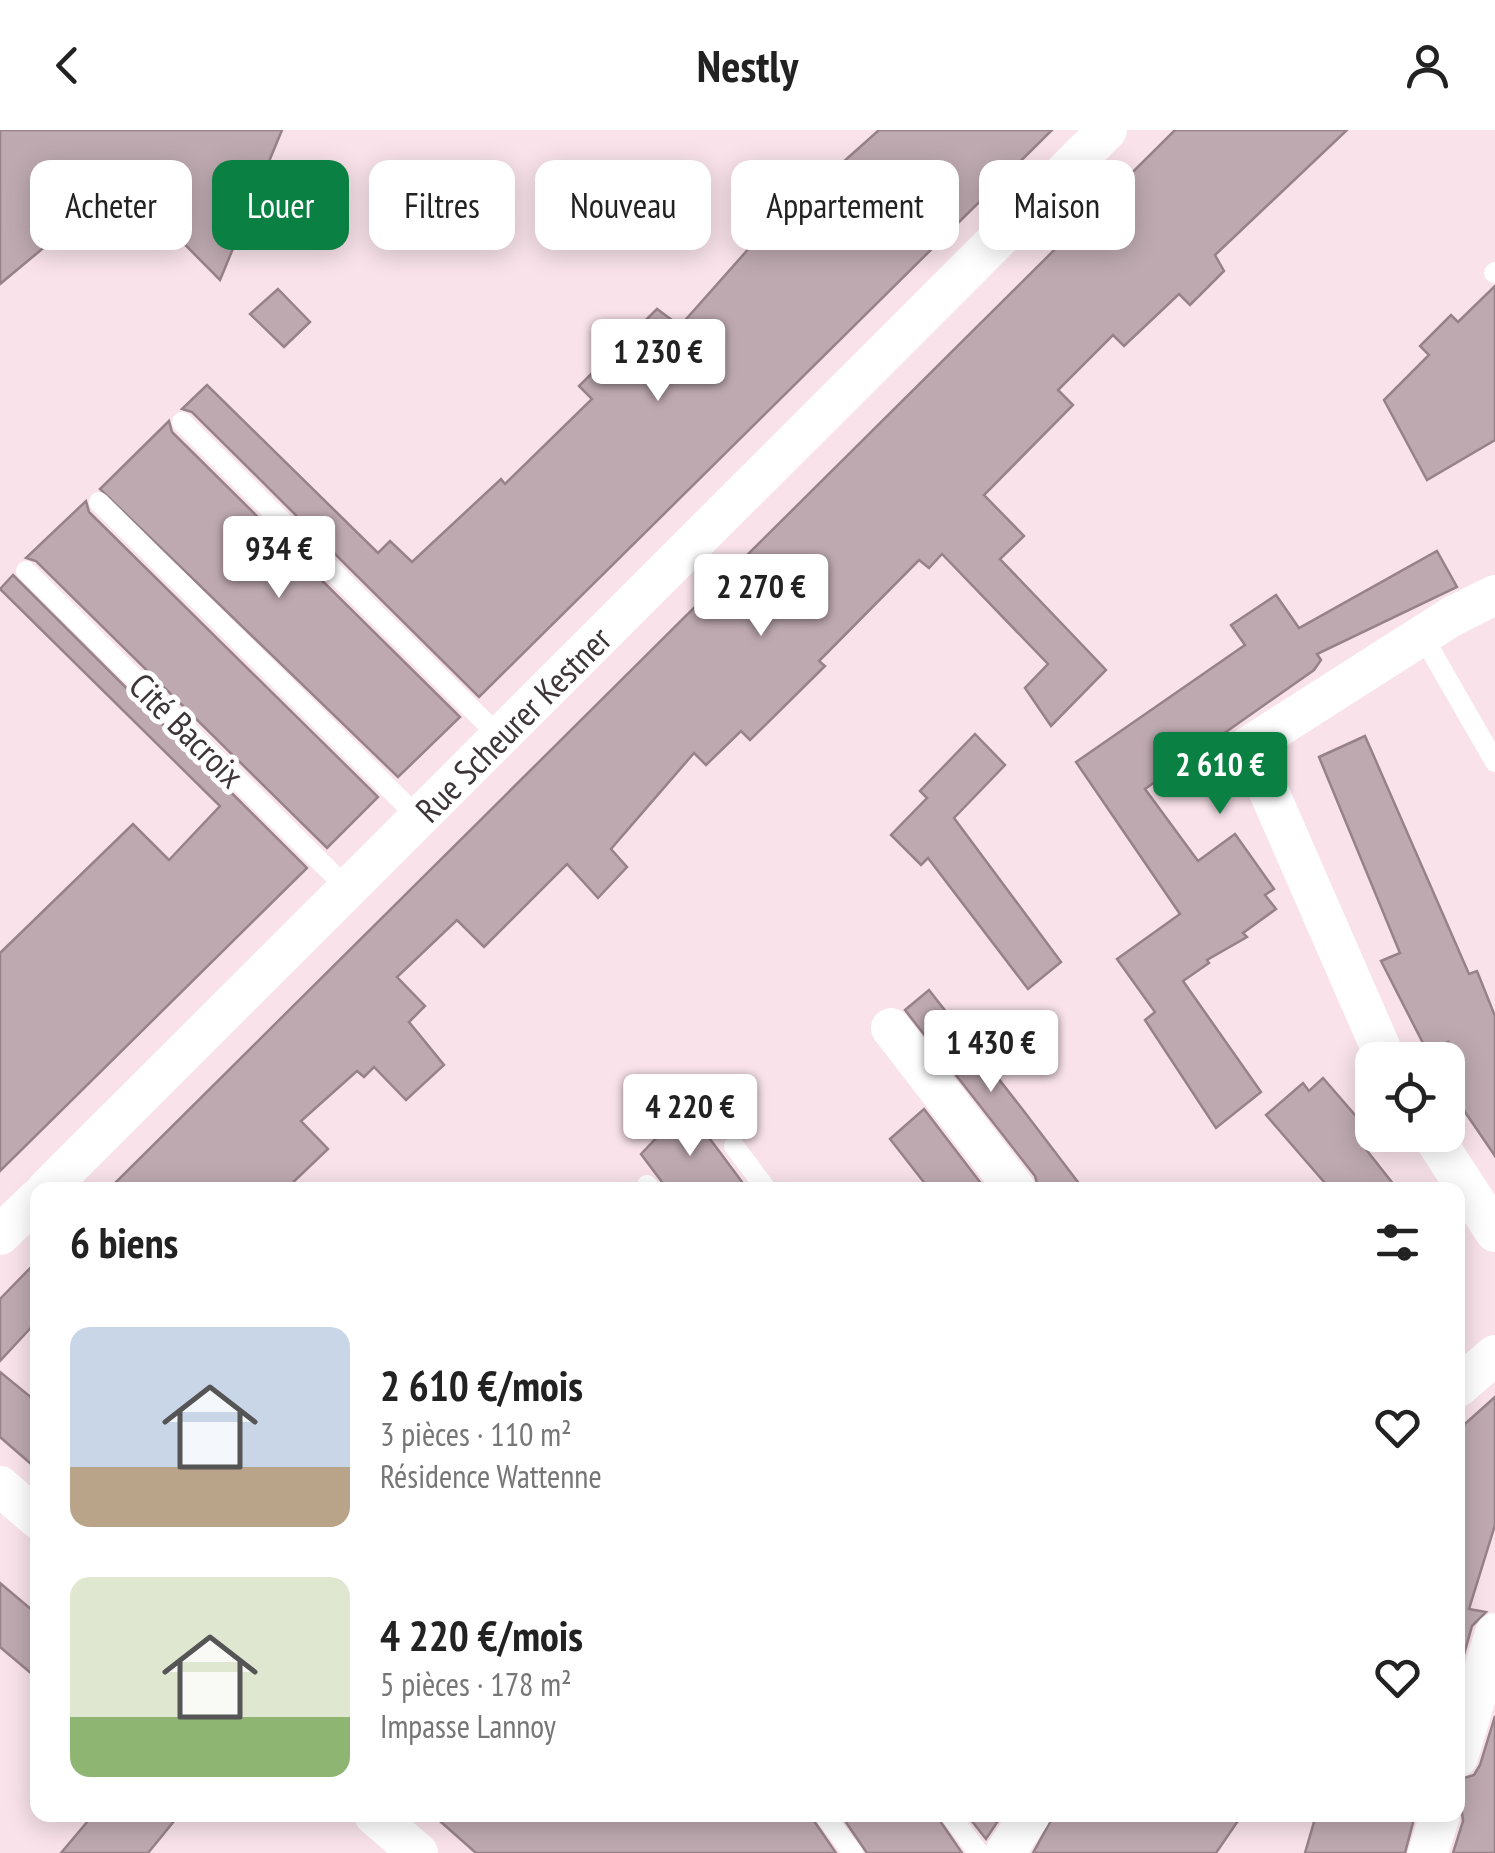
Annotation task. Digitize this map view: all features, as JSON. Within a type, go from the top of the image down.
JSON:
[{"type":"street","name":"Rue Scheurer Kestner","points":[[54,1182],[1108,130]]},
{"type":"street","points":[[1378,1042],[1249,746],[1422,636],[1495,595]]},
{"type":"street","points":[[891,1028],[1010,1182]]},
{"type":"street","points":[[1443,1152],[1463,1182]]},
{"type":"street","points":[[1465,1186],[1495,1232]]},
{"type":"street","points":[[0,1235],[30,1206]]},
{"type":"street","points":[[1465,1381],[1495,1355]]},
{"type":"street","points":[[0,1486],[30,1512]]},
{"type":"street","points":[[1465,1734],[1495,1633]]},
{"type":"street","points":[[382,1822],[418,1853]]},
{"type":"street","points":[[1005,1853],[1025,1822]]},
{"type":"street","points":[[1428,1853],[1438,1822]]},
{"type":"lane","points":[[182,422],[500,737]]},
{"type":"lane","points":[[99,502],[419,818]]},
{"type":"lane","name":"Cité Bacroix","points":[[26,570],[348,889]]},
{"type":"lane","points":[[1422,636],[1495,762]]},
{"type":"lane","points":[[734,1146],[760,1182]]},
{"type":"lane","points":[[829,1822],[853,1853]]},
{"type":"lane","points":[[955,1822],[979,1853]]},
{"type":"building","points":[[0,130],[282,130],[270,160],[212,160],[212,250],[232,250],[220,280],[190,250],[192,160],[30,160],[30,250],[41,250],[0,284]]},
{"type":"building","points":[[879,130],[1052,130],[1022,160],[979,160],[979,202],[959,222],[959,160],[845,160]]},
{"type":"building","points":[[1175,130],[1347,130],[1215,255],[1224,271],[1190,305],[1179,294],[1124,346],[1113,335],[1058,390],[1073,405],[984,495],[1024,536],[1000,559],[1106,670],[1051,726],[1025,688],[1048,664],[942,554],[929,568],[919,560],[819,661],[825,666],[750,740],[741,731],[706,765],[694,753],[611,849],[627,867],[598,898],[567,864],[484,947],[457,920],[397,977],[425,1006],[409,1022],[444,1065],[406,1100],[374,1067],[364,1077],[357,1071],[301,1121],[328,1149],[293,1182],[116,1182],[1054,250],[1135,250],[1135,170]]},
{"type":"building","points":[[747,250],[931,250],[479,697],[192,412],[182,409],[207,385],[378,553],[390,541],[412,562],[501,479],[505,484],[592,399],[579,386],[657,309],[680,326]]},
{"type":"building","points":[[1495,286],[1495,440],[1427,480],[1384,400],[1429,355],[1420,346],[1451,315],[1458,322]]},
{"type":"building","points":[[278,289],[310,322],[284,347],[250,314]]},
{"type":"building","points":[[169,421],[172,432],[460,717],[398,777],[100,489]]},
{"type":"building","points":[[86,501],[89,512],[378,797],[327,848],[36,561],[26,558]]},
{"type":"building","points":[[1437,551],[1457,587],[1317,654],[1321,660],[1314,670],[1145,789],[1198,861],[1235,834],[1274,889],[1265,895],[1276,909],[1243,933],[1247,937],[1207,960],[1209,963],[1183,981],[1261,1092],[1216,1128],[1145,1020],[1155,1012],[1117,959],[1180,914],[1076,762],[1245,645],[1231,625],[1276,595],[1299,628]]},
{"type":"building","points":[[13,575],[307,868],[0,1171],[0,953],[133,824],[169,860],[220,806],[0,589]]},
{"type":"building","points":[[975,734],[1005,765],[954,818],[1061,962],[1028,989],[928,858],[921,865],[891,835],[927,798],[920,791]]},
{"type":"building","points":[[1365,736],[1469,974],[1477,971],[1495,1016],[1495,1156],[1465,1112],[1465,1042],[1422,1042],[1381,961],[1400,953],[1319,757]]},
{"type":"building","points":[[929,990],[1078,1182],[1037,1182],[905,1010]]},
{"type":"building","points":[[1323,1078],[1355,1115],[1355,1152],[1368,1152],[1392,1182],[1324,1182],[1266,1115],[1303,1083],[1309,1091]]},
{"type":"building","points":[[686,1107],[742,1182],[662,1182],[641,1154]]},
{"type":"building","points":[[924,1109],[980,1182],[924,1182],[890,1139]]},
{"type":"building","points":[[30,1268],[30,1329],[0,1361],[0,1299]]},
{"type":"building","points":[[0,1372],[30,1396],[30,1463],[0,1437]]},
{"type":"building","points":[[1495,1397],[1495,1525],[1469,1609],[1486,1612],[1472,1626],[1465,1651],[1465,1424]]},
{"type":"building","points":[[0,1583],[30,1608],[30,1672],[0,1647]]},
{"type":"building","points":[[1495,1716],[1495,1853],[1453,1853],[1465,1822],[1465,1778],[1474,1775]]},
{"type":"building","points":[[87,1822],[173,1822],[148,1853],[61,1853]]},
{"type":"building","points":[[441,1822],[815,1822],[836,1853],[476,1853]]},
{"type":"building","points":[[846,1822],[941,1822],[962,1853],[867,1853]]},
{"type":"building","points":[[973,1822],[997,1822],[986,1839]]},
{"type":"building","points":[[1050,1822],[1237,1822],[1216,1853],[1033,1853]]},
{"type":"building","points":[[1314,1822],[1413,1822],[1405,1853],[1305,1853]]}]
